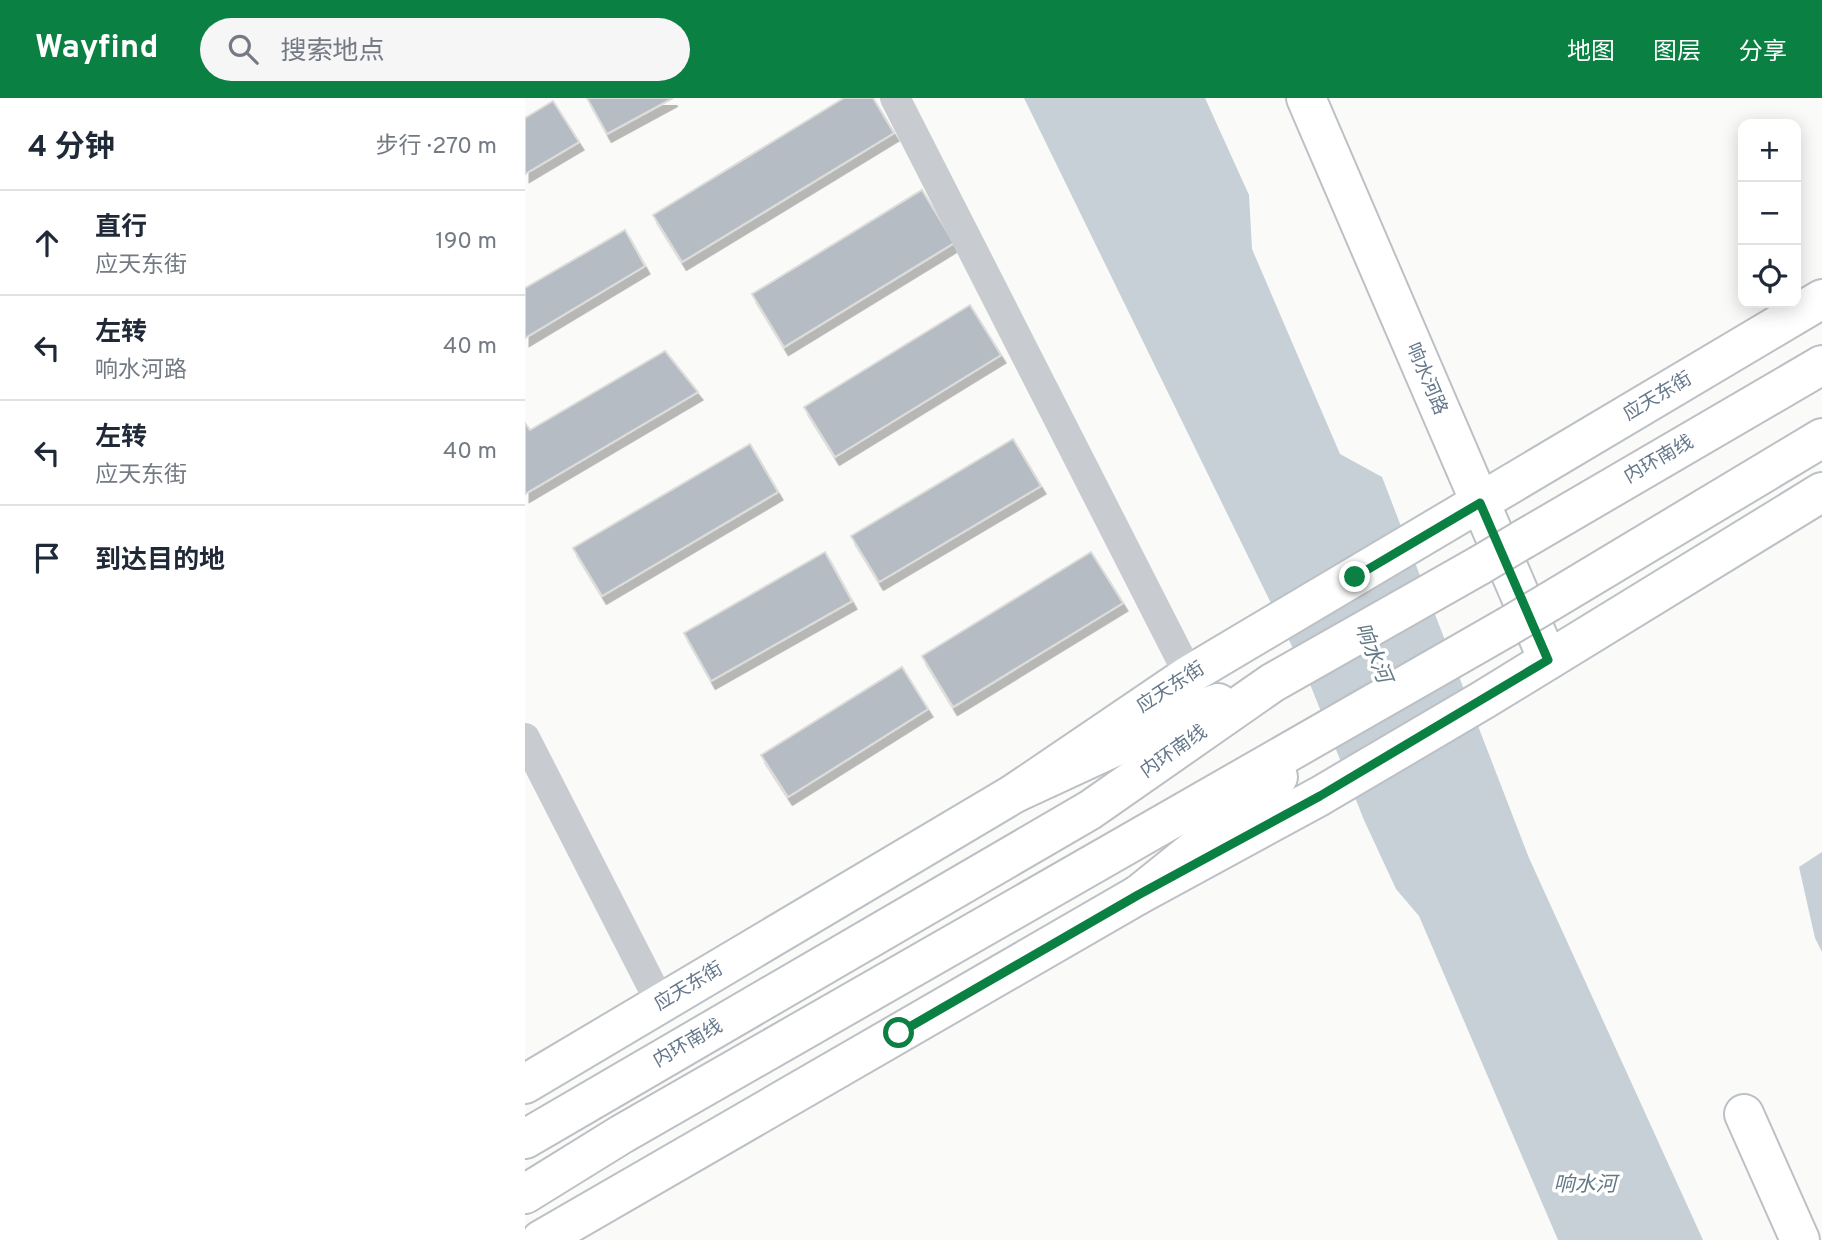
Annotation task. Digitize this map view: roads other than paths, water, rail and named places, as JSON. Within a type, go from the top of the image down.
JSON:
[{"type":"main road","name":"响水河路","points":[[1305,98],[1548,660]]},
{"type":"main road","name":"应天东街","points":[[525,1084],[1015,793],[1189,675],[1822,299]]},
{"type":"main road","name":"内环南线","points":[[525,1139],[1090,810],[1272,683],[1466,573],[1815,367]]},
{"type":"main road","points":[[525,1194],[622,1134],[1492,636],[1822,438]]},
{"type":"main road","points":[[541,1240],[1138,895],[1320,796],[1483,700],[1822,492]]},
{"type":"main road","points":[[1015,793],[1174,719],[1272,683]]},
{"type":"main road","points":[[1138,895],[1250,805],[1321,735]]},
{"type":"main road","points":[[1744,1114],[1800,1240]]},
{"type":"street","points":[[895,98],[1189,675]]},
{"type":"street","points":[[525,738],[661,1004]]},
{"type":"water","name":"响水河","points":[[1024,98],[1205,98],[1249,195],[1252,249],[1340,454],[1382,477],[1529,858],[1703,1240],[1558,1240],[1419,916],[1396,889],[1364,820],[1308,679]]},
{"type":"water","points":[[1822,852],[1822,952],[1815,938],[1799,867]]}]
